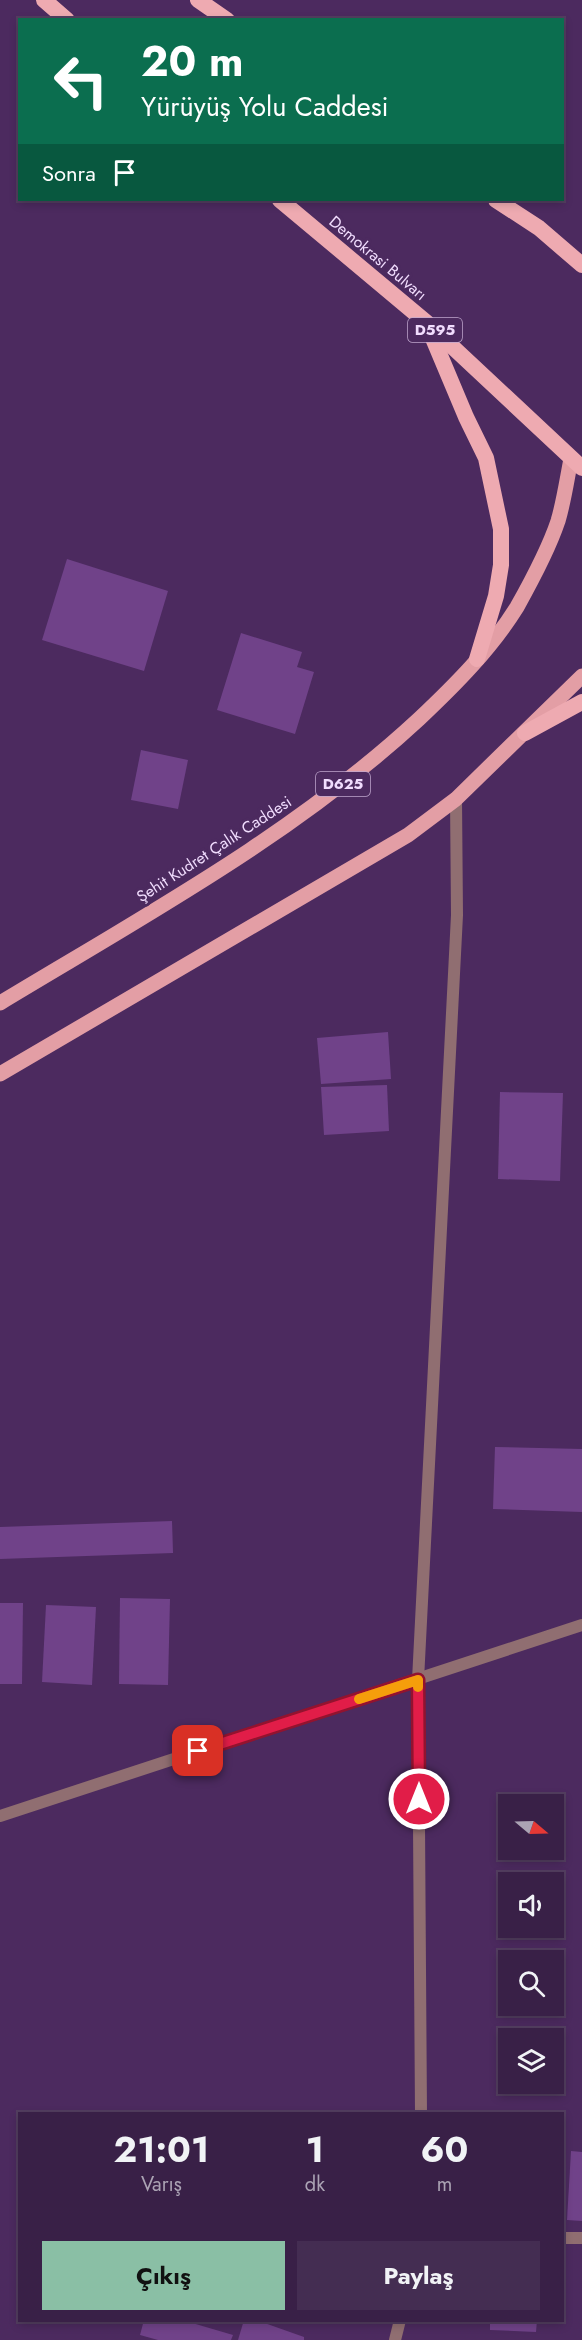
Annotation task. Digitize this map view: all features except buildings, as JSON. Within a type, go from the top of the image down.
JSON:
[{"type":"highway","points":[[44,0],[65,18]]},
{"type":"highway","points":[[198,0],[224,18]]},
{"type":"highway","name":"Demokrasi Bulvarı","points":[[281,201],[427,323],[577,464]]},
{"type":"highway","points":[[498,201],[538,228],[582,265]]},
{"type":"highway","points":[[427,323],[466,417],[486,458],[501,529],[501,565],[496,596],[477,659]]},
{"type":"highway","points":[[577,464],[582,446]]},
{"type":"highway","points":[[525,733],[582,702]]},
{"type":"main road","name":"Şehit Kudret Çalık Caddesi","points":[[0,1003],[205,879],[320,802],[403,733],[444,695],[492,642],[516,607],[536,570],[557,522],[577,464]]},
{"type":"main road","points":[[0,1074],[408,835],[456,800],[582,676]]},
{"type":"street","points":[[421,2112],[418,1680],[457,915],[456,800]]},
{"type":"street","points":[[0,1816],[582,1625]]},
{"type":"street","points":[[564,2238],[582,2238]]},
{"type":"street","points":[[395,2340],[400,2322]]},
{"type":"slow traffic","points":[[359,1699],[418,1680],[418,1687]]},
{"type":"route","points":[[198,1751],[418,1680],[419,1799]]}]
